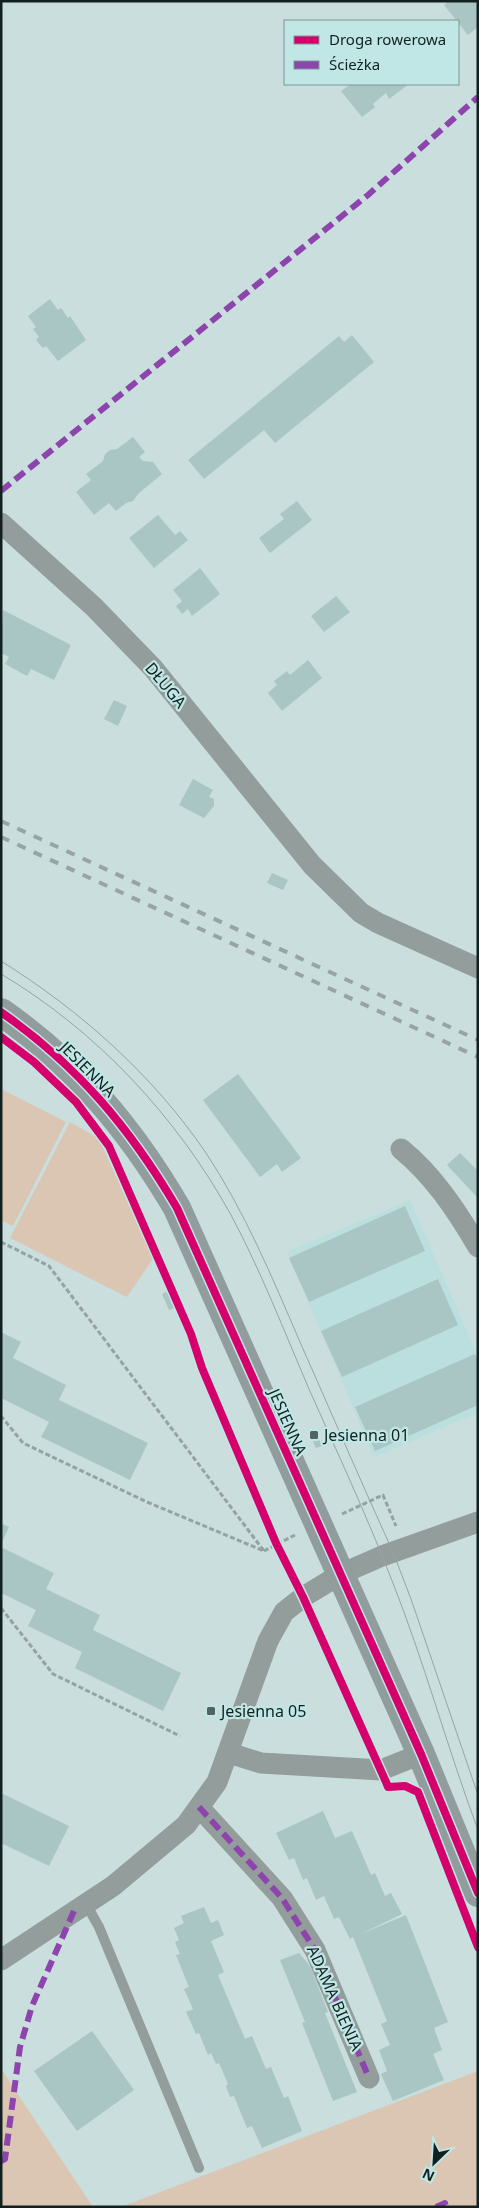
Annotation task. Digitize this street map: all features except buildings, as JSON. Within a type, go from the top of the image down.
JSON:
[{"type":"street","name":"DŁUGA","points":[[1,523],[94,607],[153,668],[312,865],[361,913],[378,923],[478,968]]},
{"type":"street","name":"JESIENNA","points":[[1,1012],[27,1030],[64,1061],[125,1128],[150,1163],[177,1208],[421,1754],[478,1893]]},
{"type":"street","points":[[401,1149],[421,1165],[463,1221],[478,1247]]},
{"type":"street","points":[[1,1960],[113,1886],[186,1825],[217,1782],[268,1641],[284,1612],[303,1597],[341,1574],[382,1556],[478,1522]]},
{"type":"street","points":[[229,1753],[261,1763],[381,1770],[421,1754]]},
{"type":"street","name":"ADAMA BIENIA","points":[[199,1807],[282,1898],[315,1950],[370,2078]]},
{"type":"lane","points":[[86,1904],[99,1927],[199,2168]]},
{"type":"path","points":[[1,1242],[49,1266],[264,1551],[147,1502],[23,1443],[1,1416]]},
{"type":"path","points":[[1,1608],[53,1674],[180,1736]]},
{"type":"shaded area","points":[[1,1089],[66,1122],[13,1226],[1,1220]]},
{"type":"shaded area","points":[[70,1122],[98,1138],[154,1257],[127,1297],[10,1238]]},
{"type":"shaded area","points":[[410,1200],[478,1357],[478,1413],[374,1457],[287,1252]]},
{"type":"shaded area","points":[[1,2068],[13,2087],[93,2207],[1,2207]]},
{"type":"shaded area","points":[[478,2071],[478,2207],[121,2207]]},
{"type":"tram line","points":[[1,961],[59,1001],[114,1046],[163,1097],[185,1124],[220,1175],[268,1269],[393,1552],[478,1795]]},
{"type":"tram line","points":[[1,974],[70,1022],[102,1049],[132,1079],[186,1144],[210,1179],[231,1215],[262,1279],[381,1554],[403,1609],[478,1830]]},
{"type":"railway","points":[[1,821],[478,1040]]},
{"type":"railway","points":[[1,837],[478,1057]]},
{"type":"marked path","points":[[1,491],[368,195],[478,97]]},
{"type":"marked path","points":[[199,1807],[282,1898],[315,1950],[369,2078]]},
{"type":"marked path","points":[[1,2161],[5,2159],[20,2047],[32,2006],[74,1911]]},
{"type":"marked path","points":[[436,2207],[445,2203],[446,2207]]},
{"type":"cycle path","points":[[1,1012],[54,1054],[100,1100],[140,1151],[177,1208],[421,1754],[478,1893]]},
{"type":"cycle path","points":[[1,1037],[34,1062],[76,1102],[109,1146],[191,1334],[202,1368],[276,1543],[303,1597],[388,1787],[405,1786],[418,1792],[478,1947]]},
{"type":"place","name":"Jesienna 01","points":[[314,1435]]},
{"type":"place","name":"Jesienna 05","points":[[211,1711]]}]
